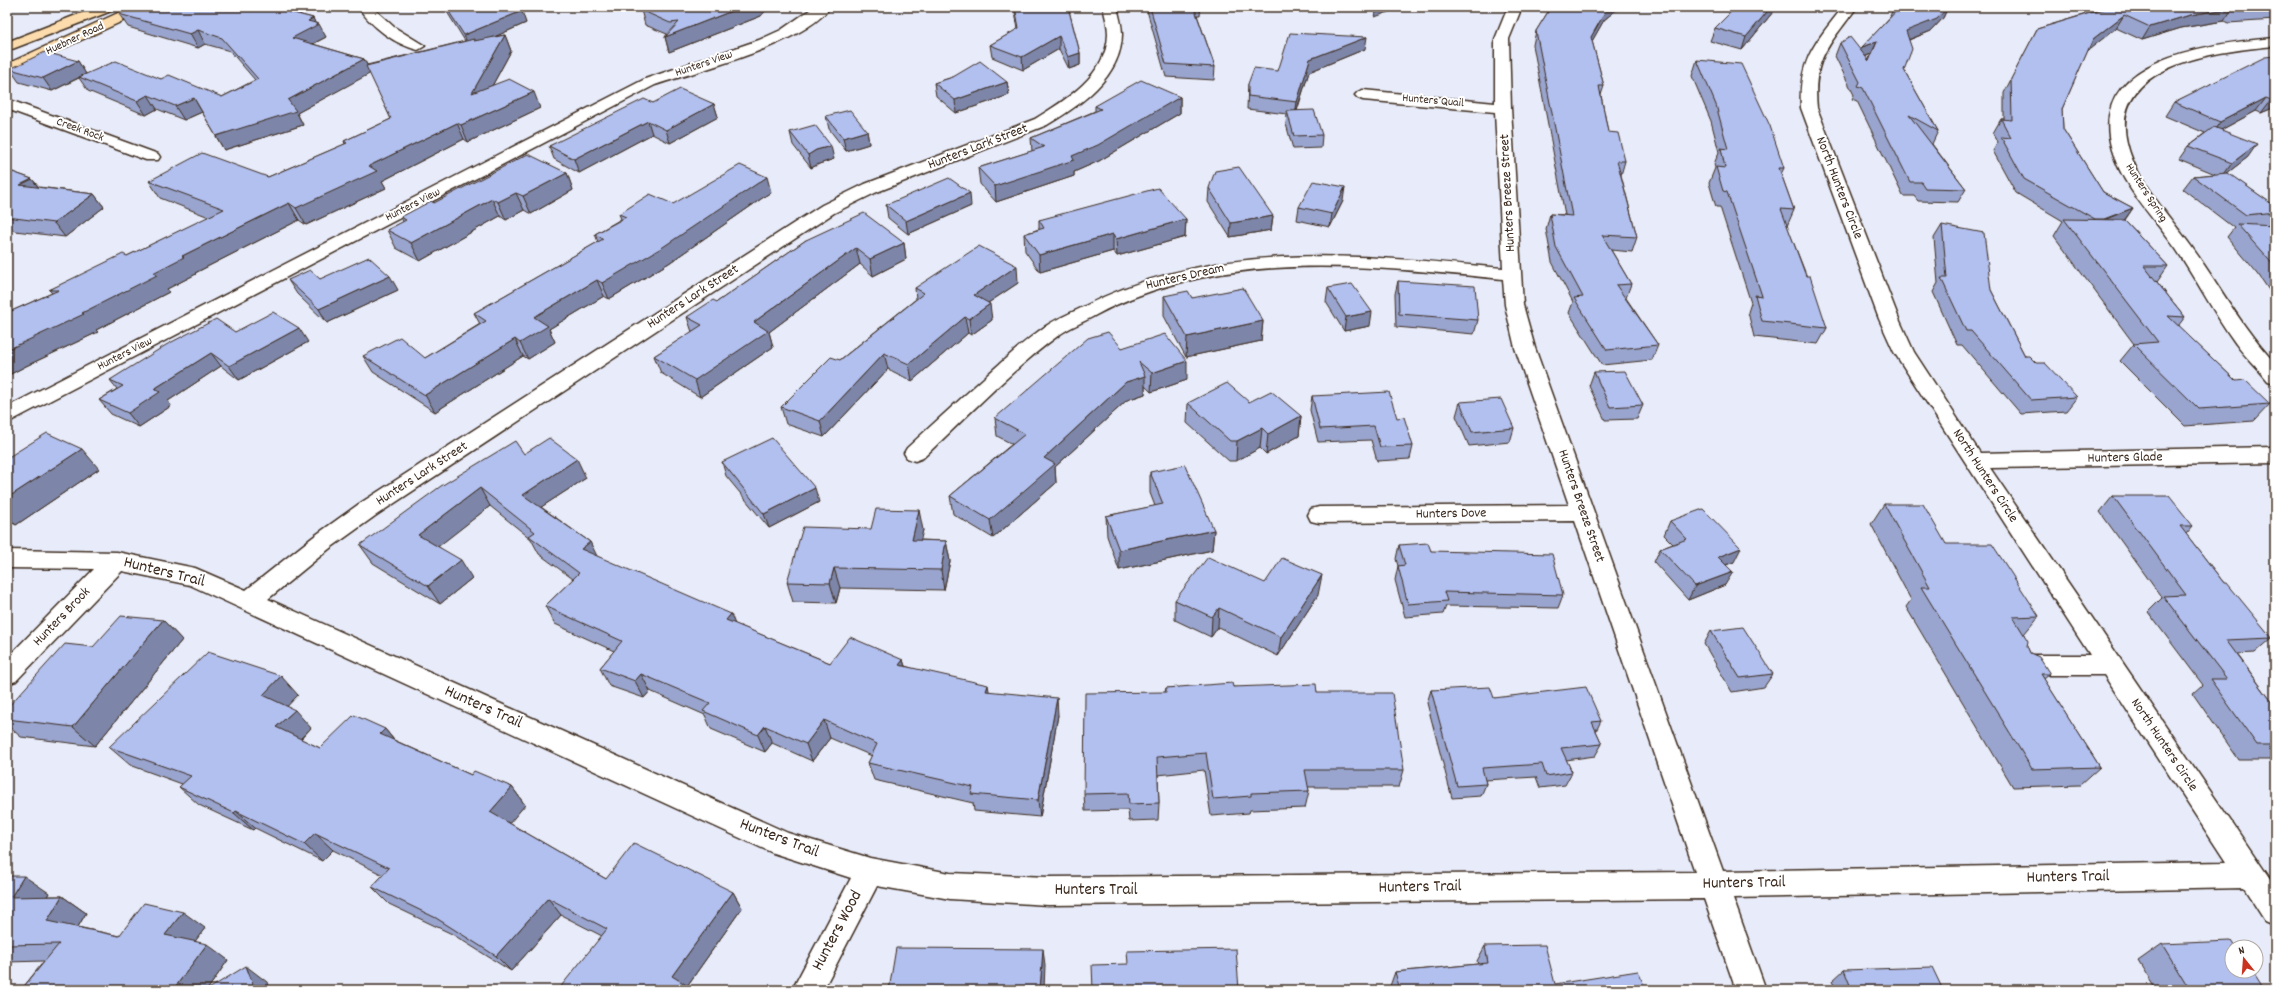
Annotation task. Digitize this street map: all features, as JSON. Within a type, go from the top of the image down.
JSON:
[{"type":"main road","name":"Huebner Road","points":[[7,46],[109,7]]},
{"type":"main road","name":"Huebner Road","points":[[7,70],[142,7]]},
{"type":"street","points":[[365,7],[376,20],[387,29],[418,46]]},
{"type":"street","name":"Hunters View","points":[[7,416],[650,82],[758,45],[811,18],[823,7]]},
{"type":"street","name":"Hunters Lark Street","points":[[248,602],[321,543],[367,510],[828,209],[870,188],[1041,122],[1067,108],[1084,93],[1100,75],[1113,51],[1115,35],[1110,7]]},
{"type":"street","name":"Hunters Breeze Street","points":[[1515,7],[1506,25],[1502,39],[1503,108],[1514,305],[1525,348],[1751,990]]},
{"type":"street","name":"North Hunters Circle","points":[[1850,7],[1813,57],[1808,73],[1806,90],[1809,108],[1889,319],[1904,352],[1974,461],[2275,911]]},
{"type":"street","name":"Hunters Spring","points":[[2275,42],[2247,44],[2196,53],[2156,68],[2140,78],[2128,90],[2120,103],[2116,118],[2120,150],[2131,175],[2186,251],[2244,341],[2275,376]]},
{"type":"street","name":"Hunters Quail","points":[[1363,95],[1503,108]]},
{"type":"street","name":"Creek Rock","points":[[7,104],[152,157]]},
{"type":"street","name":"Hunters Dream","points":[[915,453],[1016,360],[1053,330],[1119,295],[1147,285],[1229,266],[1306,260],[1393,263],[1512,274]]},
{"type":"street","name":"Hunters Glade","points":[[1974,461],[2275,455]]},
{"type":"street","name":"Hunters Dove","points":[[1319,515],[1584,513]]},
{"type":"street","name":"Hunters Trail","points":[[7,559],[117,561],[195,577],[783,844],[870,871],[950,886],[1048,891],[1714,885],[2250,875]]},
{"type":"street","name":"Hunters Brook","points":[[7,674],[117,561]]},
{"type":"street","points":[[2023,665],[2111,666]]},
{"type":"street","name":"Hunters Wood","points":[[807,990],[870,871]]},
{"type":"building","points":[[134,7],[217,7],[227,10],[232,7],[287,7],[282,10],[313,18],[308,21],[319,24],[292,38],[364,59],[288,100],[296,111],[216,136],[194,98],[175,106],[148,95],[137,101],[79,77],[116,61],[161,79],[169,75],[222,97],[258,79],[222,38],[198,30],[190,34],[119,14]]},
{"type":"building","points":[[446,7],[519,7],[522,11],[464,35]]},
{"type":"building","points":[[650,7],[742,7],[665,37],[679,22],[670,23],[641,10]]},
{"type":"building","points":[[1015,7],[1068,7],[1080,53],[1068,57],[1059,36],[1022,57],[990,45],[1019,28]]},
{"type":"building","points":[[1150,7],[1194,7],[1215,67],[1166,64]]},
{"type":"building","points":[[1551,7],[1608,7],[1591,37],[1604,86],[1599,86],[1608,132],[1618,133],[1625,161],[1617,161],[1637,237],[1602,235],[1631,284],[1616,285],[1658,345],[1607,350],[1574,298],[1583,297],[1556,247],[1550,214],[1572,216],[1536,31]]},
{"type":"building","points":[[1736,7],[1771,7],[1746,37],[1715,28]]},
{"type":"building","points":[[1900,7],[1948,7],[1937,19],[1906,31],[1912,49],[1904,70],[1938,131],[1909,115],[1966,189],[1925,188],[1921,182],[1910,182],[1863,88],[1858,86],[1860,82],[1840,43],[1850,37],[1869,61],[1877,42],[1862,47]]},
{"type":"building","points":[[2105,7],[2275,7],[2236,10],[2233,8],[2190,15],[2150,27],[2124,15],[2093,39],[2062,109],[2063,129],[2103,192],[2133,208],[2104,219],[2095,219],[2024,179],[2001,137],[2011,138],[2001,119],[2012,120],[2011,79],[2037,29],[2107,8]]},
{"type":"building","points":[[1290,33],[1367,37],[1310,59],[1297,102],[1248,96],[1248,84],[1254,68],[1278,71]]},
{"type":"building","points":[[505,35],[472,93],[509,79],[534,92],[461,125],[457,123],[369,166],[377,171],[296,208],[289,203],[182,256],[184,257],[153,273],[157,275],[82,313],[84,314],[7,350],[7,313],[59,290],[49,290],[123,254],[127,256],[224,209],[149,181],[202,153],[268,177],[347,143],[344,141],[391,119],[366,66],[474,39],[474,41]]},
{"type":"building","points":[[45,52],[78,61],[43,78],[10,69]]},
{"type":"building","points":[[2275,56],[2275,98],[2271,100],[2266,98],[2220,122],[2174,102],[2265,57]]},
{"type":"building","points":[[1697,60],[1741,64],[1770,126],[1784,168],[1779,168],[1794,210],[1781,209],[1806,276],[1810,276],[1827,328],[1762,321],[1755,295],[1762,296],[1727,192],[1723,191],[1716,167],[1725,168],[1721,148],[1728,149],[1716,105]]},
{"type":"building","points":[[980,61],[1007,82],[955,100],[934,83],[953,77]]},
{"type":"building","points":[[1141,80],[1180,97],[1098,145],[1072,156],[1074,160],[995,186],[978,168],[1044,147],[1031,138],[1101,109],[1095,106]]},
{"type":"building","points":[[680,89],[714,104],[666,130],[648,121],[574,159],[549,146],[644,99],[653,103]]},
{"type":"building","points":[[850,110],[867,131],[843,138],[826,116]]},
{"type":"building","points":[[1314,110],[1322,135],[1294,136],[1287,111]]},
{"type":"building","points":[[815,125],[831,146],[816,150],[808,155],[790,132]]},
{"type":"building","points":[[2214,127],[2257,144],[2232,163],[2188,146]]},
{"type":"building","points":[[528,154],[567,173],[523,196],[516,193],[498,202],[492,199],[411,243],[387,230],[406,220],[401,217],[431,201],[434,203]]},
{"type":"building","points":[[740,165],[767,177],[663,247],[602,283],[597,280],[534,317],[548,326],[520,343],[515,339],[425,395],[363,356],[400,337],[425,358],[486,321],[474,313],[603,239],[595,234],[626,217],[619,214],[650,194],[673,204]]},
{"type":"building","points":[[1239,167],[1273,216],[1231,223],[1209,188],[1215,171]]},
{"type":"building","points":[[7,170],[32,179],[20,185],[94,194],[54,223],[7,217]]},
{"type":"building","points":[[2228,173],[2275,206],[2275,212],[2246,215],[2193,176]]},
{"type":"building","points":[[949,178],[970,193],[906,221],[886,205]]},
{"type":"building","points":[[1313,181],[1345,187],[1332,214],[1299,207]]},
{"type":"building","points":[[1158,188],[1186,219],[1116,239],[1113,234],[1039,255],[1024,234],[1044,228],[1039,220]]},
{"type":"building","points":[[864,213],[904,243],[870,259],[856,248],[754,322],[768,331],[695,380],[654,356],[702,325],[687,317],[713,300],[717,302],[806,240]]},
{"type":"building","points":[[2064,219],[2125,220],[2168,266],[2144,266],[2185,317],[2168,316],[2236,381],[2245,380],[2270,404],[2199,409],[2133,344],[2158,342]]},
{"type":"building","points":[[2237,224],[2275,226],[2275,268],[2269,260]]},
{"type":"building","points":[[1942,225],[1984,233],[1991,290],[2025,356],[2029,356],[2036,363],[2045,363],[2077,397],[2031,400],[1971,331],[1966,331],[1941,278],[1947,278]]},
{"type":"building","points":[[979,246],[1017,266],[974,295],[990,304],[969,319],[965,317],[909,364],[884,353],[820,421],[781,407],[831,357],[840,360],[924,293],[915,288]]},
{"type":"building","points":[[369,257],[390,276],[319,309],[288,280],[310,270],[320,279]]},
{"type":"building","points":[[1398,281],[1475,286],[1478,320],[1399,314]]},
{"type":"building","points":[[1352,284],[1372,312],[1346,317],[1328,288]]},
{"type":"building","points":[[1243,288],[1263,321],[1187,337],[1164,296],[1188,291],[1192,298]]},
{"type":"building","points":[[273,312],[299,328],[229,366],[211,353],[154,389],[160,392],[128,413],[99,400],[123,386],[110,380],[166,345],[216,319],[235,332]]},
{"type":"building","points":[[1108,332],[1122,348],[1165,334],[1187,361],[1152,373],[1139,362],[1145,376],[1126,382],[1044,458],[1055,464],[990,520],[950,496],[1025,434],[995,418],[1088,338]]},
{"type":"building","points":[[1625,371],[1643,405],[1610,407],[1594,372]]},
{"type":"building","points":[[1227,383],[1249,402],[1271,391],[1301,416],[1268,434],[1262,428],[1237,441],[1230,441],[1188,403]]},
{"type":"building","points":[[1389,392],[1397,418],[1404,417],[1413,446],[1380,447],[1374,426],[1320,429],[1312,396]]},
{"type":"building","points":[[1501,399],[1514,428],[1472,432],[1460,402]]},
{"type":"building","points":[[47,433],[82,449],[7,498],[7,458]]},
{"type":"building","points":[[549,438],[577,459],[523,495],[590,542],[581,549],[731,614],[726,620],[830,663],[850,637],[903,660],[899,665],[988,685],[986,691],[1057,698],[1038,800],[971,794],[973,787],[868,763],[877,744],[824,720],[806,744],[765,726],[758,735],[703,711],[710,703],[641,674],[635,681],[600,668],[622,641],[545,606],[579,573],[529,536],[535,532],[480,488],[418,535],[461,560],[428,586],[360,545],[441,486],[515,441],[524,454]]},
{"type":"building","points":[[772,438],[815,488],[764,514],[722,462]]},
{"type":"building","points":[[1185,465],[1214,530],[1119,550],[1106,516],[1163,504],[1150,472]]},
{"type":"building","points":[[2113,496],[2169,496],[2193,526],[2180,526],[2224,583],[2227,583],[2272,638],[2226,640],[2275,706],[2275,745],[2257,745],[2210,679],[2227,679],[2163,596],[2186,595]]},
{"type":"building","points":[[1884,504],[1923,504],[1946,544],[1992,544],[2039,616],[2013,617],[2028,641],[2027,646],[2030,653],[2039,657],[2050,674],[2041,674],[2100,767],[2032,769],[1921,587],[1930,587]]},
{"type":"building","points":[[876,509],[919,510],[912,540],[946,541],[941,570],[834,568],[830,583],[787,582],[803,527],[871,529]]},
{"type":"building","points":[[1703,509],[1741,548],[1718,557],[1733,572],[1695,586],[1660,549],[1687,539],[1670,521]]},
{"type":"building","points":[[1428,543],[1431,551],[1552,554],[1563,595],[1444,592],[1447,601],[1408,604],[1398,566],[1405,565],[1399,545]]},
{"type":"building","points":[[1208,557],[1265,583],[1282,558],[1322,575],[1281,637],[1219,608],[1212,617],[1175,600]]},
{"type":"building","points":[[121,616],[163,620],[73,727],[7,719],[7,708],[65,644],[93,647]]},
{"type":"building","points":[[1743,627],[1773,674],[1740,678],[1711,631]]},
{"type":"building","points":[[208,652],[281,676],[263,695],[295,710],[276,727],[320,748],[354,715],[385,729],[380,734],[471,775],[474,771],[512,787],[490,812],[606,879],[634,843],[733,892],[672,976],[685,984],[680,990],[558,990],[607,929],[548,898],[496,956],[436,918],[372,887],[389,868],[315,833],[304,844],[236,811],[234,813],[179,787],[191,776],[109,747]]},
{"type":"building","points":[[1232,683],[1233,687],[1316,684],[1317,693],[1392,693],[1404,770],[1305,770],[1309,791],[1251,793],[1251,796],[1213,799],[1206,753],[1157,757],[1159,803],[1129,804],[1128,793],[1084,794],[1085,693],[1166,692],[1166,688]]},
{"type":"building","points":[[1490,687],[1494,698],[1586,687],[1601,721],[1592,722],[1602,744],[1561,748],[1572,772],[1546,776],[1542,764],[1482,768],[1486,784],[1457,786],[1431,690]]},
{"type":"building","points":[[7,876],[24,876],[11,897],[62,896],[47,921],[119,936],[144,903],[183,912],[165,935],[207,944],[173,990],[80,990],[73,988],[72,990],[21,990],[59,944],[7,945]]},
{"type":"building","points":[[2224,941],[2224,979],[2256,979],[2263,990],[2190,990],[2162,944]]},
{"type":"building","points":[[1545,945],[1555,984],[1638,971],[1646,990],[1383,990],[1399,986],[1395,972],[1488,963],[1485,946]]},
{"type":"building","points":[[896,948],[1043,949],[1040,990],[889,990]]},
{"type":"building","points":[[1236,949],[1239,990],[1093,990],[1092,965],[1128,964],[1127,951]]},
{"type":"building","points":[[246,966],[255,990],[207,990]]},
{"type":"building","points":[[1932,967],[1943,990],[1852,990],[1844,970]]}]
